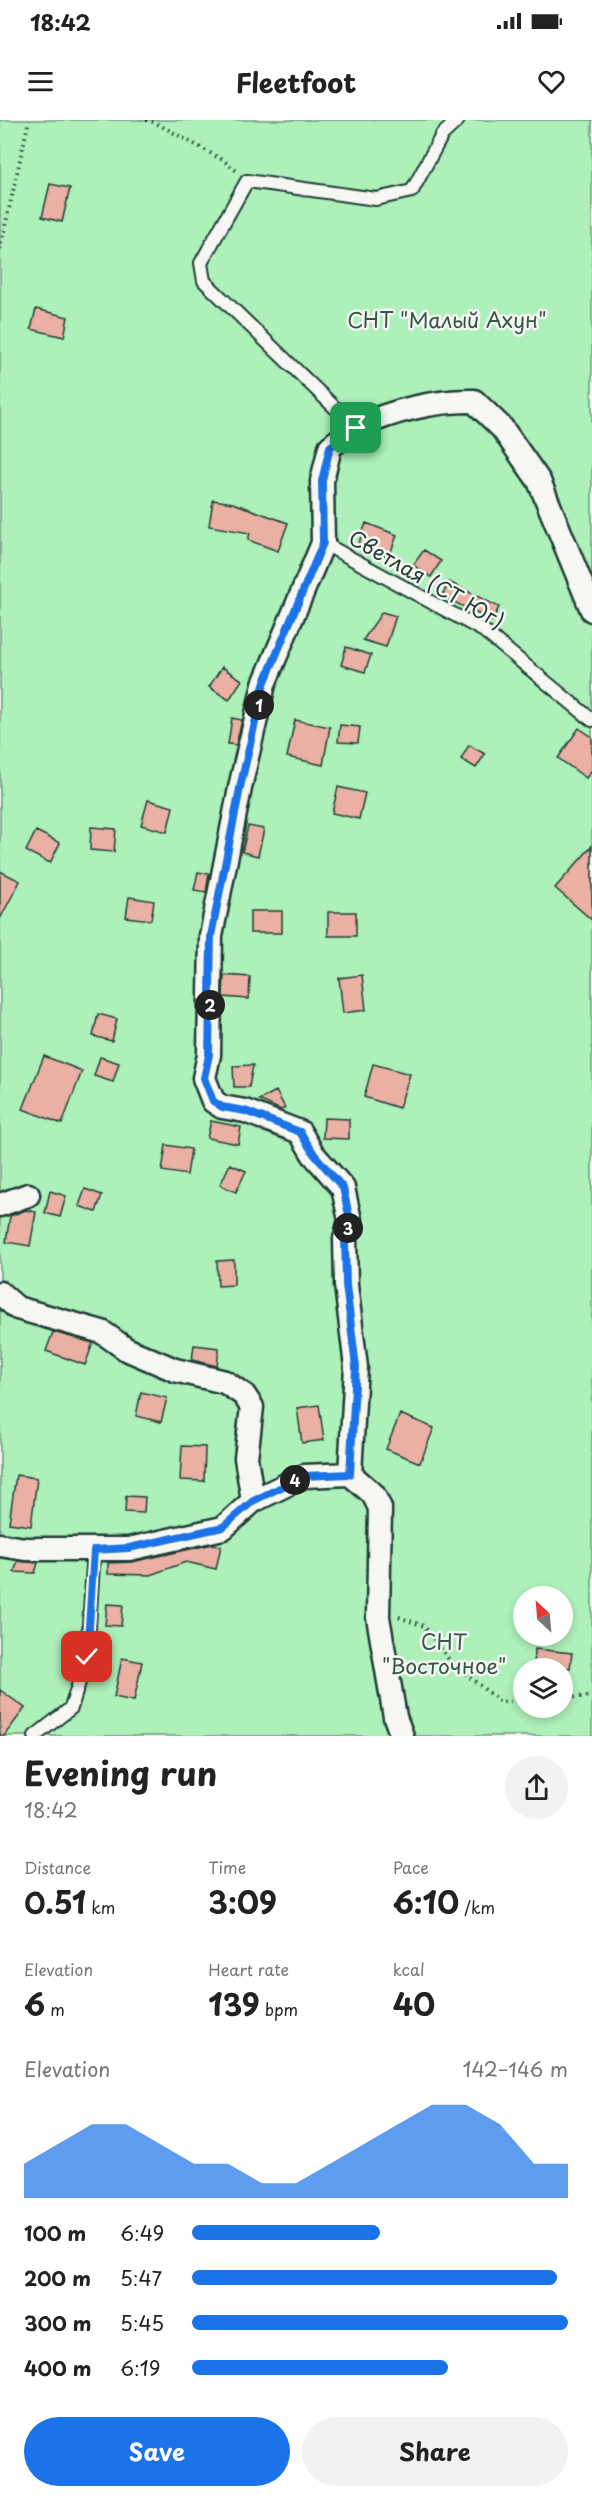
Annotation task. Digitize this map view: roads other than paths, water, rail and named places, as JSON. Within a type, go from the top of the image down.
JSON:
[{"type":"street","points":[[350,1474],[356,1367],[346,1285],[345,1239],[350,1220],[343,1188],[314,1154],[300,1132],[245,1111],[222,1107],[213,1101],[204,1078],[209,1055],[211,936],[241,783],[264,684],[323,543],[322,481],[330,447],[356,428],[411,408],[448,400],[474,401],[502,428],[539,481],[592,610]]},
{"type":"street","points":[[0,1205],[28,1195]]},
{"type":"street","points":[[0,1293],[17,1308],[102,1332],[126,1349],[175,1370],[225,1382],[244,1395],[252,1407],[246,1458],[253,1501]]},
{"type":"street","points":[[0,1545],[25,1549],[129,1548],[223,1527],[253,1501],[304,1476],[350,1474],[373,1494],[380,1508],[378,1617],[395,1717],[402,1736]]},
{"type":"lane","points":[[356,428],[204,281],[201,263],[247,181],[376,199],[412,191],[442,135],[458,120]]},
{"type":"lane","name":"Светлая (СТ Юг)","points":[[323,543],[484,631],[592,720]]},
{"type":"lane","points":[[35,1736],[71,1708],[87,1657],[94,1550]]},
{"type":"park label","name":"СНТ \"Малый Ахун\"","points":[[447,321]]},
{"type":"park label","name":"СНТ \"Восточное\"","points":[[444,1655]]}]
